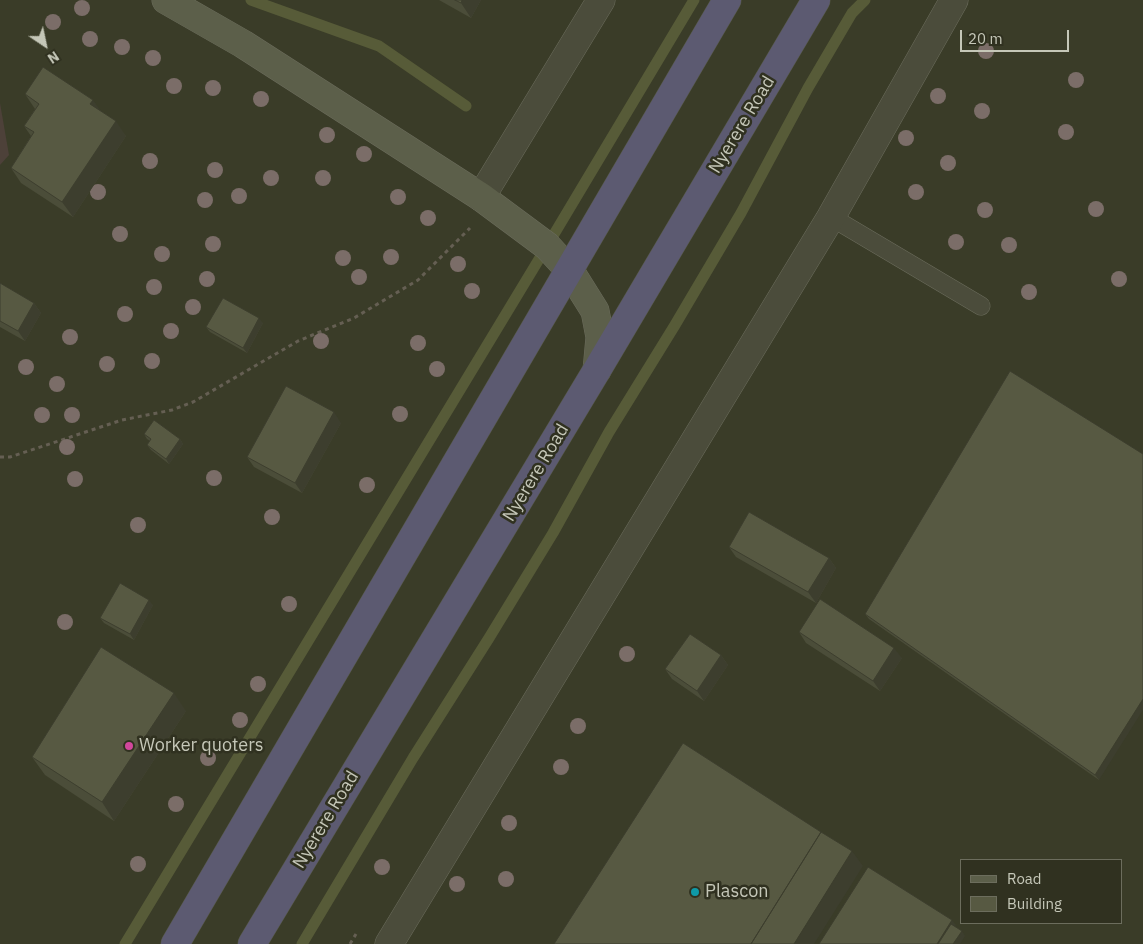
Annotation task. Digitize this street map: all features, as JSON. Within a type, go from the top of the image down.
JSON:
[{"type":"highway","points":[[176,944],[727,0]]},
{"type":"highway","name":"Nyerere Road","points":[[252,944],[598,370],[816,0]]},
{"type":"street","points":[[166,0],[242,44],[487,201],[547,246],[570,271],[595,311],[600,337],[598,370]]},
{"type":"street","points":[[487,201],[601,0]]},
{"type":"street","points":[[389,944],[831,217],[954,0]]},
{"type":"lane","points":[[831,217],[981,306]]},
{"type":"path","points":[[0,457],[10,457],[122,420],[172,410],[193,402],[298,341],[354,318],[418,280],[487,201]]},
{"type":"shaded area","points":[[0,103],[9,155],[0,165]]},
{"type":"building","points":[[43,67],[93,100],[90,104],[116,121],[62,202],[11,168],[34,132],[24,126],[39,104],[25,94]]},
{"type":"building","points":[[0,283],[34,303],[18,331],[0,321]]},
{"type":"building","points":[[223,298],[259,318],[243,348],[206,327]]},
{"type":"building","points":[[1010,371],[1143,454],[1143,699],[1095,775],[865,614]]},
{"type":"building","points":[[286,386],[334,412],[295,483],[247,457]]},
{"type":"building","points":[[154,420],[180,439],[166,459],[147,445],[151,439],[144,434]]},
{"type":"building","points":[[749,512],[829,558],[808,592],[729,547]]},
{"type":"building","points":[[120,583],[149,600],[130,634],[100,618]]},
{"type":"building","points":[[820,599],[894,648],[873,681],[799,632]]},
{"type":"building","points":[[690,634],[721,655],[697,691],[665,669]]},
{"type":"building","points":[[101,647],[174,693],[102,802],[32,757]]},
{"type":"building","name":"Plascon","points":[[683,743],[821,832],[751,944],[554,944]]},
{"type":"building","points":[[821,832],[852,851],[794,944],[751,944]]},
{"type":"building","points":[[868,867],[952,920],[937,944],[819,944]]},
{"type":"building","points":[[951,924],[962,931],[953,944],[938,944]]},
{"type":"waterway","points":[[251,0],[379,46],[466,106]]},
{"type":"waterway","points":[[125,944],[694,0]]},
{"type":"waterway","points":[[302,944],[413,758],[553,533],[609,432],[741,213],[808,88],[852,13],[865,0]]},
{"type":"place","name":"Worker quoters","points":[[129,746]]},
{"type":"place","name":"Plascon","points":[[695,892]]}]
